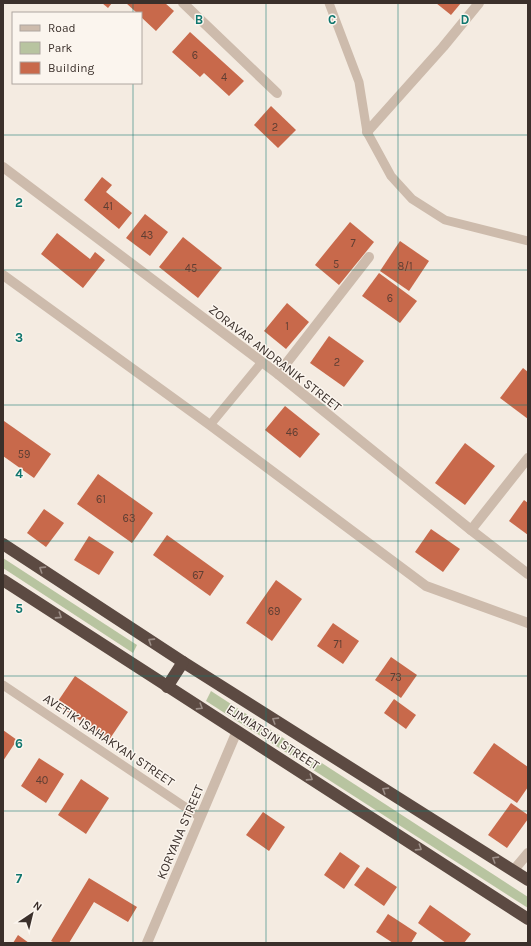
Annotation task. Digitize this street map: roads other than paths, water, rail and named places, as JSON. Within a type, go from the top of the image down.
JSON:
[{"type":"highway","name":"EJMIATSIN STREET","points":[[3,544],[183,662],[528,880]]},
{"type":"highway","name":"EJMIATSIN STREET","points":[[3,580],[528,920]]},
{"type":"highway","points":[[167,687],[183,662]]},
{"type":"street","points":[[183,3],[276,93]]},
{"type":"street","points":[[367,132],[443,47],[479,3]]},
{"type":"street","name":"ZORAVAR ANDRANIK STREET","points":[[3,167],[278,374],[471,530],[528,574]]},
{"type":"street","points":[[278,374],[369,257]]},
{"type":"street","points":[[3,275],[210,425],[426,586],[528,623]]},
{"type":"street","points":[[471,530],[528,458]]},
{"type":"street","name":"KORYANA STREET","points":[[147,943],[237,731]]},
{"type":"street","points":[[513,871],[528,853]]},
{"type":"lane","points":[[328,3],[359,82],[367,132],[391,176],[412,199],[445,220],[528,241]]},
{"type":"lane","points":[[210,425],[262,362]]},
{"type":"lane","name":"AVETIK ISAHAKYAN STREET","points":[[3,685],[200,817]]}]
